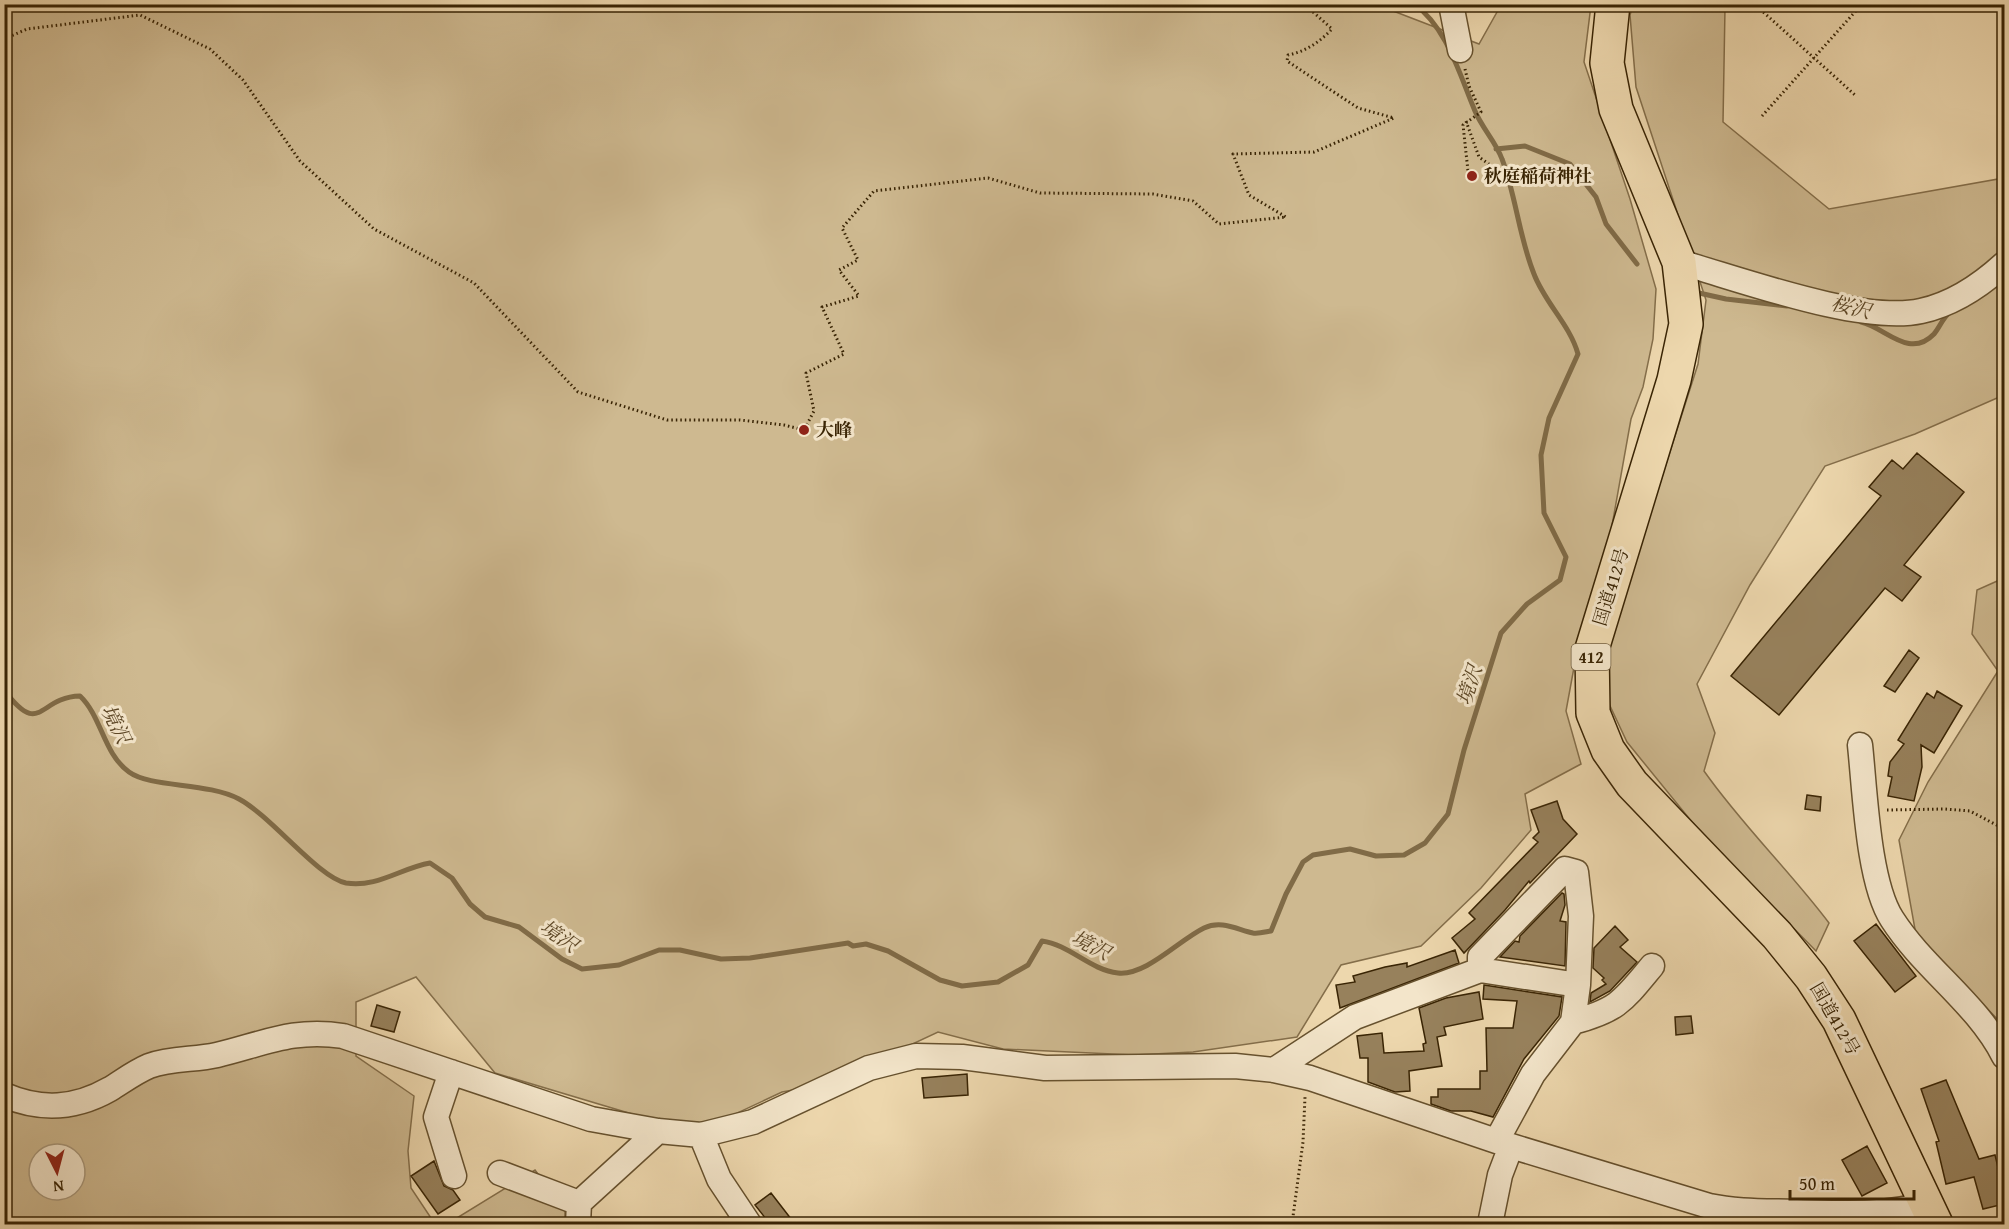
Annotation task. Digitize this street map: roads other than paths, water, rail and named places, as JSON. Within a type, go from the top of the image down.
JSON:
[{"type":"highway","name":"国道412号","points":[[1613,4],[1607,63],[1616,109],[1679,262],[1686,324],[1674,380],[1592,649],[1593,713],[1608,750],[1632,784],[1777,935],[1811,977],[1839,1020],[1931,1214]]},
{"type":"street","points":[[1451,4],[1460,50]]},
{"type":"street","points":[[1679,262],[1822,302],[1893,314],[1921,311],[1942,304],[1983,283],[2004,264]]},
{"type":"street","points":[[1860,745],[1874,871],[1891,918],[1984,1025],[2004,1056]]},
{"type":"street","points":[[1480,970],[1480,957],[1565,869],[1576,872],[1581,916],[1578,985],[1573,1022],[1533,1074],[1504,1143],[1490,1224]]},
{"type":"street","points":[[1573,1022],[1602,1014],[1620,1004],[1652,966]]},
{"type":"street","points":[[1274,1070],[1355,1017],[1480,970],[1578,985]]},
{"type":"street","points":[[4,1095],[38,1106],[62,1107],[89,1100],[152,1065],[216,1055],[291,1034],[319,1032],[343,1036],[518,1097],[591,1119],[658,1131],[702,1134],[728,1130],[753,1122],[869,1068],[916,1056],[962,1057],[1045,1068],[1235,1066],[1274,1070],[1310,1078],[1504,1143],[1730,1210],[1876,1212],[1908,1209],[1931,1214]]},
{"type":"street","points":[[451,1072],[435,1117],[454,1176]]},
{"type":"street","points":[[500,1173],[578,1214],[658,1131]]},
{"type":"street","points":[[702,1134],[719,1179],[749,1224]]},
{"type":"waterway","name":"境沢","points":[[4,690],[16,704],[26,712],[33,714],[66,698],[80,696],[93,714],[113,755],[129,772],[151,781],[211,790],[239,799],[252,807],[309,859],[335,879],[346,883],[368,883],[430,863],[452,878],[470,904],[485,917],[519,927],[562,959],[582,969],[619,965],[659,950],[680,950],[721,959],[750,958],[848,943],[853,946],[866,944],[888,951],[940,980],[962,986],[998,982],[1028,965],[1042,941],[1062,947],[1098,967],[1118,973],[1140,969],[1210,926],[1228,926],[1255,933],[1271,931],[1286,894],[1303,862],[1313,855],[1350,849],[1376,856],[1404,855],[1425,843],[1448,814],[1464,750],[1501,633],[1527,604],[1560,580],[1566,557],[1544,513],[1541,455],[1549,418],[1578,354],[1569,333],[1544,295],[1534,274],[1507,173],[1499,153],[1478,117],[1444,39],[1425,14],[1414,4]]},
{"type":"waterway","name":"桜沢","points":[[1496,149],[1525,146],[1570,164],[1596,197],[1606,224],[1637,264]]},
{"type":"waterway","name":"桜沢","points":[[1699,293],[1726,299],[1787,306]]},
{"type":"waterway","name":"桜沢","points":[[1861,322],[1897,340],[1915,344],[1925,341],[1934,334],[1951,311]]},
{"type":"place","name":"秋庭稲荷神社","points":[[1472,176]]},
{"type":"place","name":"大峰","points":[[804,430]]}]
